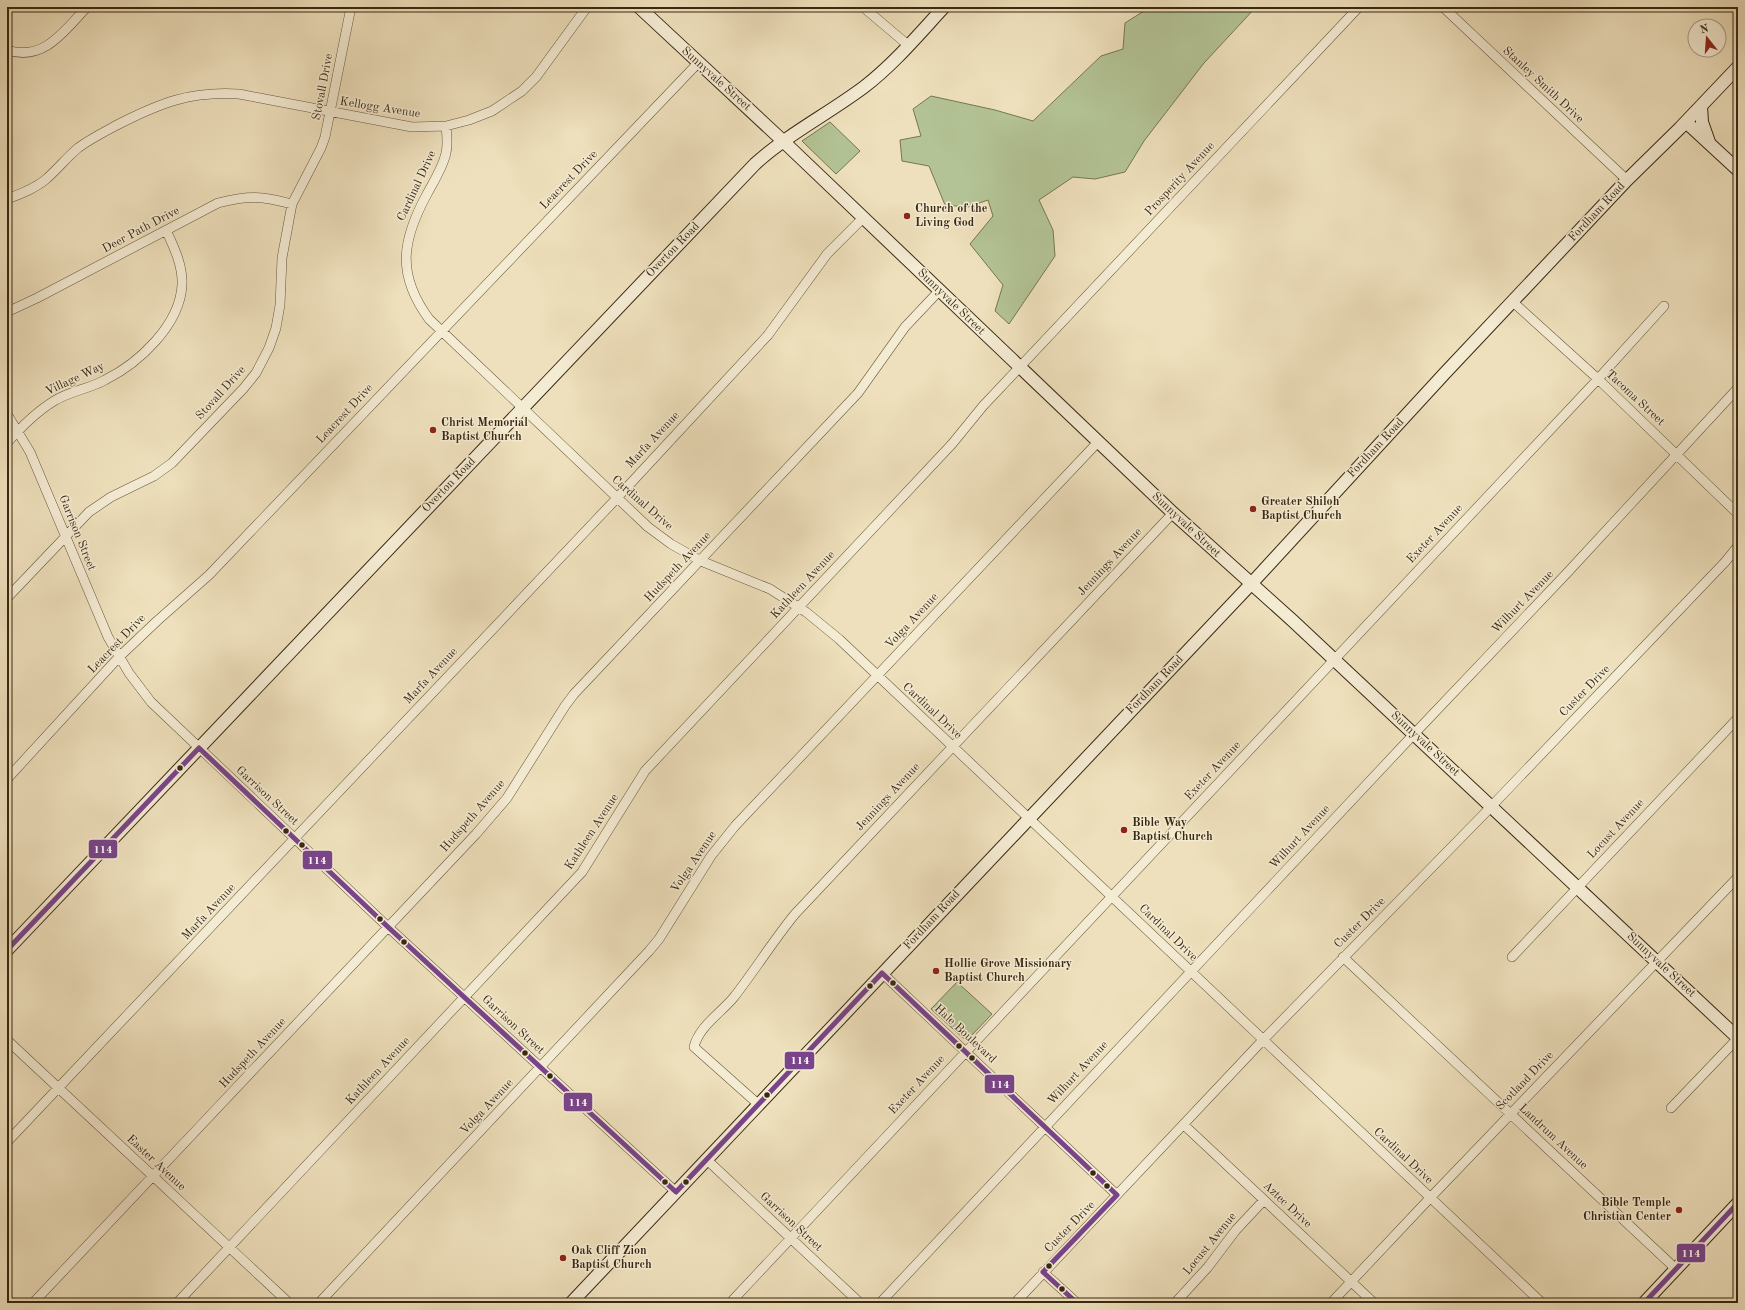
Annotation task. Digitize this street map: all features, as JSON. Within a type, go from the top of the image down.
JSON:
[{"type":"street","points":[[7,50],[18,54],[41,50],[53,42],[87,7]]},
{"type":"street","name":"Stovall Drive","points":[[7,598],[89,512],[111,497],[154,476],[172,463],[243,389],[256,373],[269,348],[276,328],[280,305],[282,258],[292,204],[320,148],[330,112],[351,7]]},
{"type":"street","name":"Kellogg Avenue","points":[[7,199],[23,193],[44,180],[79,148],[97,136],[170,100],[193,95],[218,92],[239,94],[412,127],[446,126],[469,120],[492,111],[522,91],[540,71],[587,7]]},
{"type":"street","name":"Sunnyvale Street","points":[[639,7],[783,141],[1173,513],[1334,659],[1738,1038]]},
{"type":"street","points":[[863,7],[908,45]]},
{"type":"street","name":"Overton Road","points":[[7,950],[739,180],[783,141],[865,86],[881,73],[944,7]]},
{"type":"street","name":"Prosperity Avenue","points":[[1019,367],[1359,7]]},
{"type":"street","name":"Stanley Smith Drive","points":[[1443,7],[1627,180]]},
{"type":"street","name":"Leacrest Drive","points":[[7,779],[119,657],[156,621],[209,575],[441,330],[698,63]]},
{"type":"street","name":"Fordham Road","points":[[571,1303],[1028,818],[1251,584],[1627,180],[1686,122],[1738,67]]},
{"type":"street","points":[[1701,106],[1702,122],[1711,145]]},
{"type":"street","points":[[1686,122],[1738,170]]},
{"type":"street","name":"Cardinal Drive","points":[[446,126],[448,144],[446,154],[442,166],[417,212],[409,232],[406,251],[407,268],[417,302],[429,319],[655,533],[701,561],[770,589],[799,607],[840,639],[1542,1303]]},
{"type":"street","name":"Deer Path Drive","points":[[7,312],[37,298],[218,203],[239,198],[267,197],[292,204]]},
{"type":"street","name":"Marfa Avenue","points":[[7,1142],[617,498],[768,335],[827,254],[862,218]]},
{"type":"street","name":"Village Way","points":[[7,443],[38,412],[55,401],[70,393],[105,380],[118,372],[153,344],[167,327],[181,298],[182,284],[180,266],[174,247],[166,230]]},
{"type":"street","name":"Hudspeth Avenue","points":[[33,1303],[476,834],[507,798],[564,706],[574,694],[858,393],[905,327],[939,291]]},
{"type":"street","name":"Tacoma Street","points":[[1513,302],[1598,380],[1738,514]]},
{"type":"street","name":"Exeter Avenue","points":[[730,1303],[965,1051],[1112,897],[1334,659],[1598,380],[1664,306]]},
{"type":"street","name":"Kathleen Avenue","points":[[177,1303],[582,872],[645,771],[952,444],[983,406],[1019,367]]},
{"type":"street","name":"Wilhurt Avenue","points":[[880,1303],[1677,455],[1738,388]]},
{"type":"street","name":"Garrison Street","points":[[7,414],[30,452],[108,637],[129,673],[151,702],[388,927],[676,1192]]},
{"type":"street","name":"Volga Avenue","points":[[320,1303],[541,1068],[659,939],[722,840],[1098,442]]},
{"type":"street","name":"Jennings Avenue","points":[[758,1104],[694,1047],[697,1036],[733,998],[762,960],[776,937],[795,914],[1173,513]]},
{"type":"street","name":"Custer Drive","points":[[1015,1303],[1263,1040],[1491,807],[1738,546]]},
{"type":"street","name":"Custer Drive","points":[[1724,562],[1738,556]]},
{"type":"street","name":"Locust Avenue","points":[[1512,956],[1738,718]]},
{"type":"street","name":"Scotland Drive","points":[[1332,1303],[1510,1114],[1738,877]]},
{"type":"street","name":"Landrum Avenue","points":[[1343,957],[1676,1269]]},
{"type":"street","name":"Hale Boulevard","points":[[882,973],[1117,1195]]},
{"type":"street","points":[[1671,1108],[1738,1038]]},
{"type":"street","name":"Easter Avenue","points":[[7,1040],[289,1303]]},
{"type":"street","name":"Aztec Drive","points":[[1184,1125],[1374,1303]]},
{"type":"street","name":"Garrison Street","points":[[706,1160],[860,1303]]},
{"type":"street","name":"Locust Avenue","points":[[1175,1303],[1208,1267],[1236,1230],[1264,1200]]},
{"type":"street","points":[[1644,1303],[1738,1203]]},
{"type":"street","points":[[1043,1272],[1077,1303]]},
{"type":"green space","points":[[1146,7],[1256,7],[1204,63],[1144,141],[1125,172],[1095,179],[1073,177],[1039,200],[1053,230],[1055,256],[1009,324],[995,311],[1003,285],[970,244],[993,216],[988,200],[968,207],[945,205],[929,166],[902,161],[900,140],[921,136],[913,109],[931,96],[995,110],[1033,121],[1101,56],[1123,49],[1125,23],[1144,11]]},
{"type":"green space","points":[[830,122],[860,151],[836,174],[802,141]]},
{"type":"green space","points":[[957,982],[992,1014],[970,1037],[963,1038],[931,1009]]},
{"type":"transit line","name":"114","points":[[199,748],[388,927],[676,1192]]},
{"type":"transit line","name":"114","points":[[7,950],[199,748]]},
{"type":"transit line","name":"114","points":[[882,973],[1117,1195]]},
{"type":"transit line","name":"114","points":[[676,1192],[882,973]]},
{"type":"transit line","name":"114","points":[[1043,1272],[1117,1195]]},
{"type":"transit line","name":"114","points":[[1644,1303],[1738,1203]]},
{"type":"transit line","name":"114","points":[[1043,1272],[1077,1303]]},
{"type":"place","name":"Church of the Living God","points":[[907,216]]},
{"type":"place","name":"Christ Memorial Baptist Church","points":[[433,430]]},
{"type":"place","name":"Greater Shiloh Baptist Church","points":[[1253,509]]},
{"type":"place","name":"Bible Way Baptist Church","points":[[1124,830]]},
{"type":"place","name":"Hollie Grove Missionary Baptist Church","points":[[936,971]]},
{"type":"place","name":"Bible Temple Christian Center","points":[[1679,1210]]},
{"type":"place","name":"Oak Cliff Zion Baptist Church","points":[[563,1258]]}]
